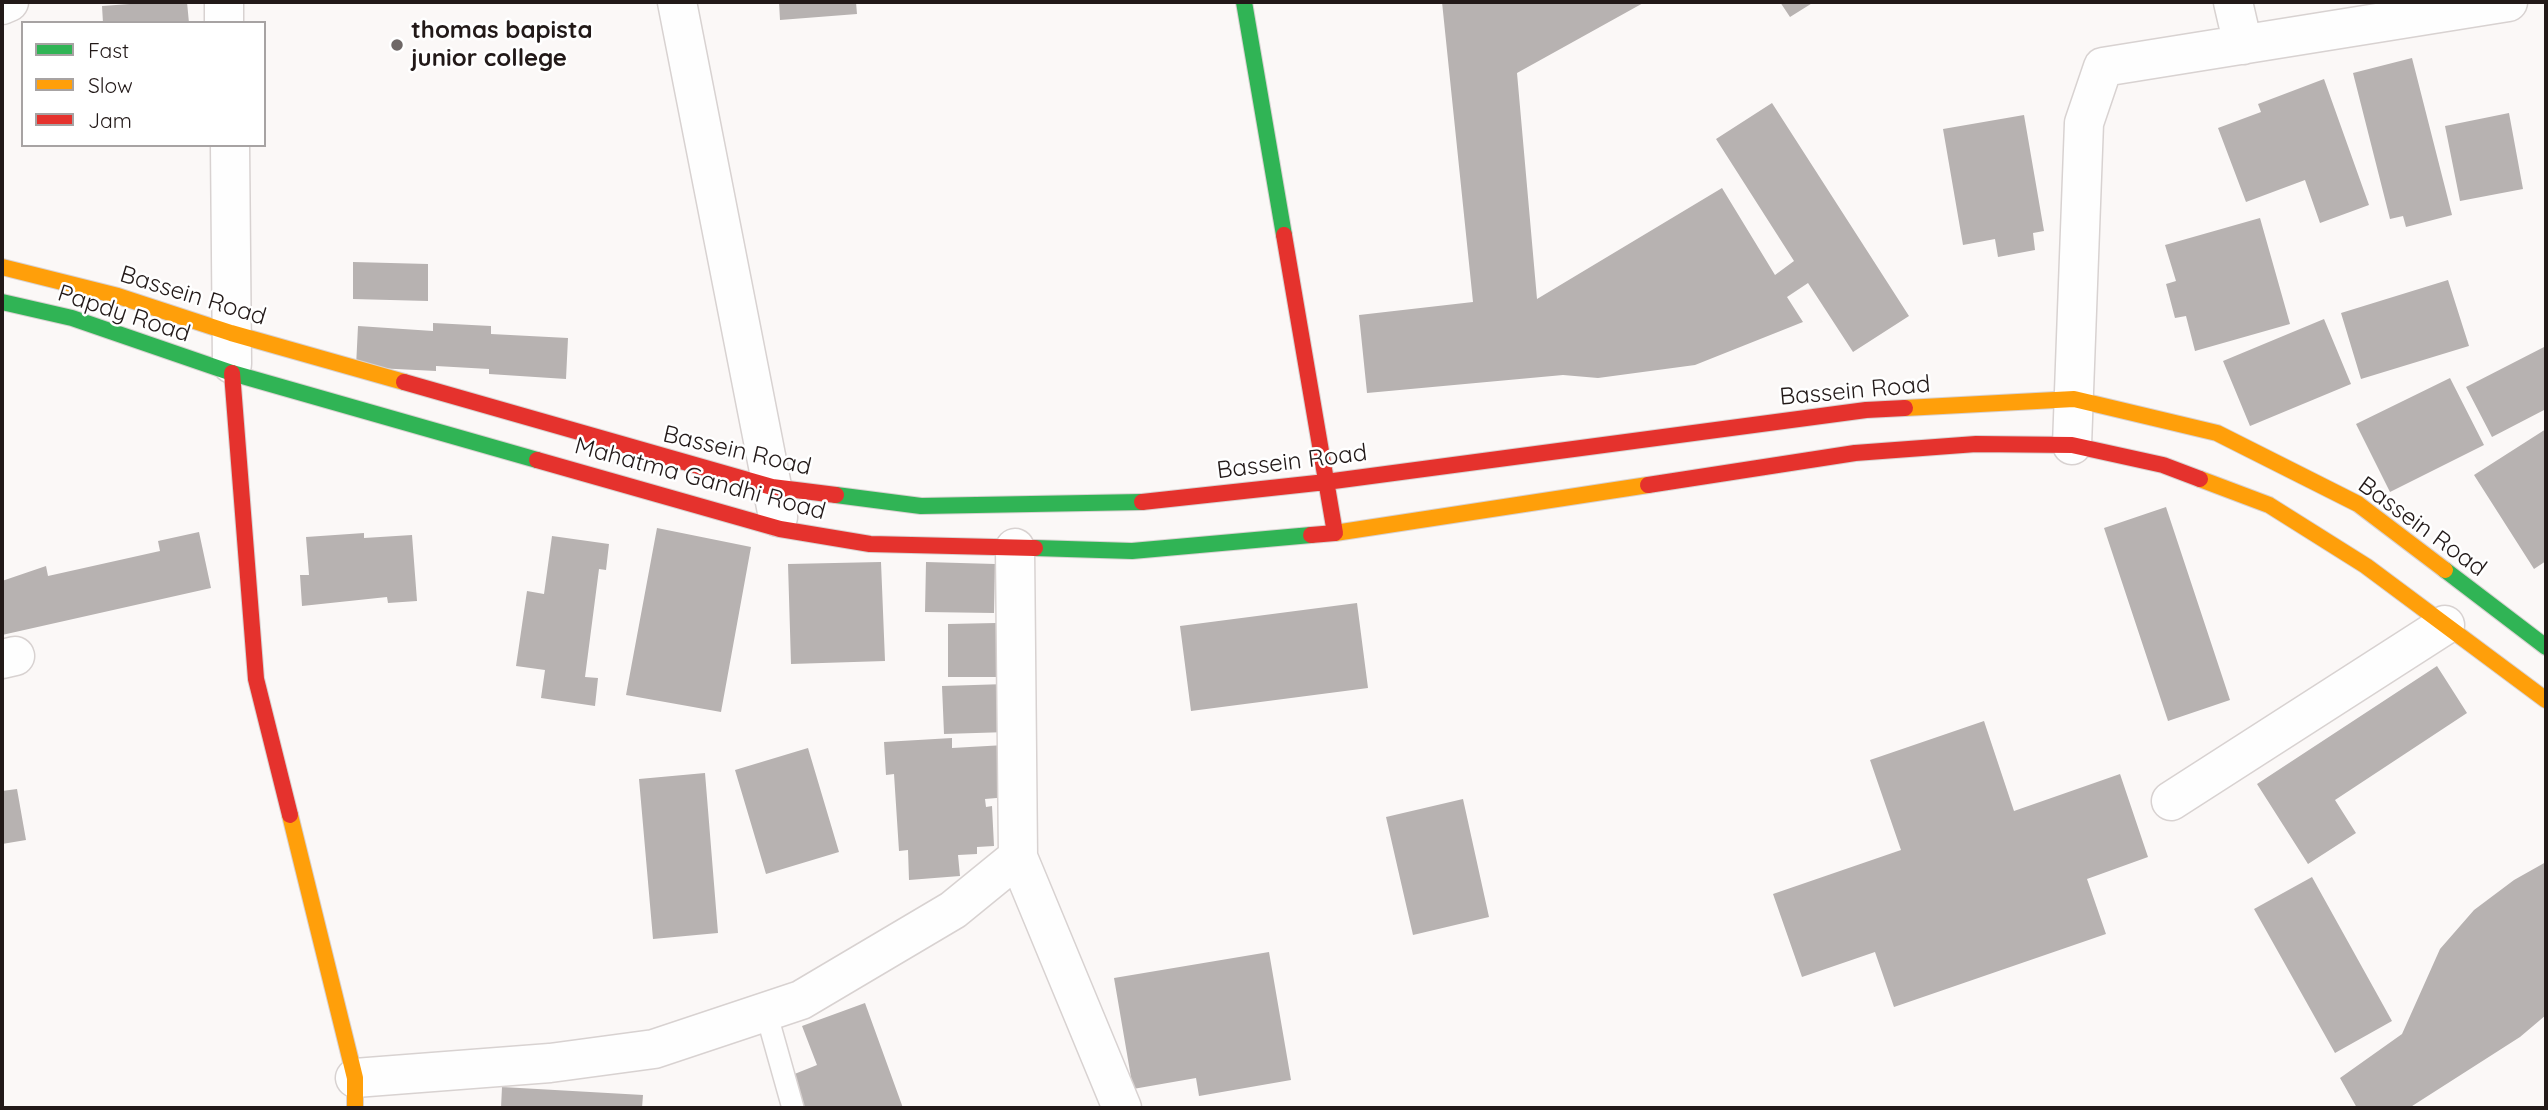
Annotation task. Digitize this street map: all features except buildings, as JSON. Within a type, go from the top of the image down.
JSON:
[{"type":"main road","points":[[1244,2],[1335,533],[1855,453],[1976,444],[2072,446],[2163,465],[2270,505],[2366,566],[2546,700]]},
{"type":"main road","name":"Bassein Road","points":[[2,267],[117,296],[232,332],[772,487],[921,506],[1130,503],[1326,482],[1866,410],[2074,399],[2217,433],[2358,504],[2546,647]]},
{"type":"main road","name":"Papdy Road","points":[[2,302],[72,318],[232,373]]},
{"type":"main road","points":[[232,373],[256,679],[355,1093]]},
{"type":"main road","name":"Mahatma Gandhi Road","points":[[232,373],[780,529],[870,544],[1132,551],[1335,533]]},
{"type":"street","points":[[2,5],[9,2]]},
{"type":"street","points":[[223,2],[225,21]]},
{"type":"street","points":[[677,2],[780,529]]},
{"type":"street","points":[[2233,2],[2243,45]]},
{"type":"street","points":[[2072,446],[2084,123],[2104,67],[2508,2]]},
{"type":"street","points":[[230,147],[232,373]]},
{"type":"street","points":[[1015,548],[1018,856],[1122,1108]]},
{"type":"street","points":[[2171,801],[2445,625]]},
{"type":"street","points":[[355,1093],[654,1049],[801,1000],[953,910],[1018,856]]},
{"type":"lane","points":[[766,1012],[793,1108]]},
{"type":"traffic: fast","points":[[1244,2],[1284,235]]},
{"type":"traffic: fast","points":[[2,302],[72,318],[232,373],[537,460]]},
{"type":"traffic: fast","points":[[836,495],[921,506],[1142,502]]},
{"type":"traffic: fast","points":[[1035,548],[1132,551],[1311,535]]},
{"type":"traffic: fast","points":[[2445,570],[2546,647]]},
{"type":"traffic: slow","points":[[2,267],[118,296],[231,333],[404,382]]},
{"type":"traffic: slow","points":[[1905,408],[2074,399],[2217,433],[2358,504],[2445,570]]},
{"type":"traffic: slow","points":[[2200,479],[2269,505],[2366,566],[2546,700]]},
{"type":"traffic: slow","points":[[1335,533],[1648,485]]},
{"type":"traffic: slow","points":[[290,815],[355,1078],[355,1108]]},
{"type":"traffic: jam","points":[[1284,235],[1335,533],[1311,535]]},
{"type":"traffic: jam","points":[[232,373],[256,679],[290,815]]},
{"type":"traffic: jam","points":[[404,382],[772,487],[836,495]]},
{"type":"traffic: jam","points":[[1326,482],[1866,410],[1905,408]]},
{"type":"traffic: jam","points":[[1648,485],[1855,453],[1976,444],[2072,445],[2163,465],[2200,479]]},
{"type":"traffic: jam","points":[[537,460],[780,529],[870,544],[1035,548]]},
{"type":"traffic: jam","points":[[1142,502],[1326,482]]},
{"type":"place","name":"thomas bapista junior college","points":[[397,45]]}]
